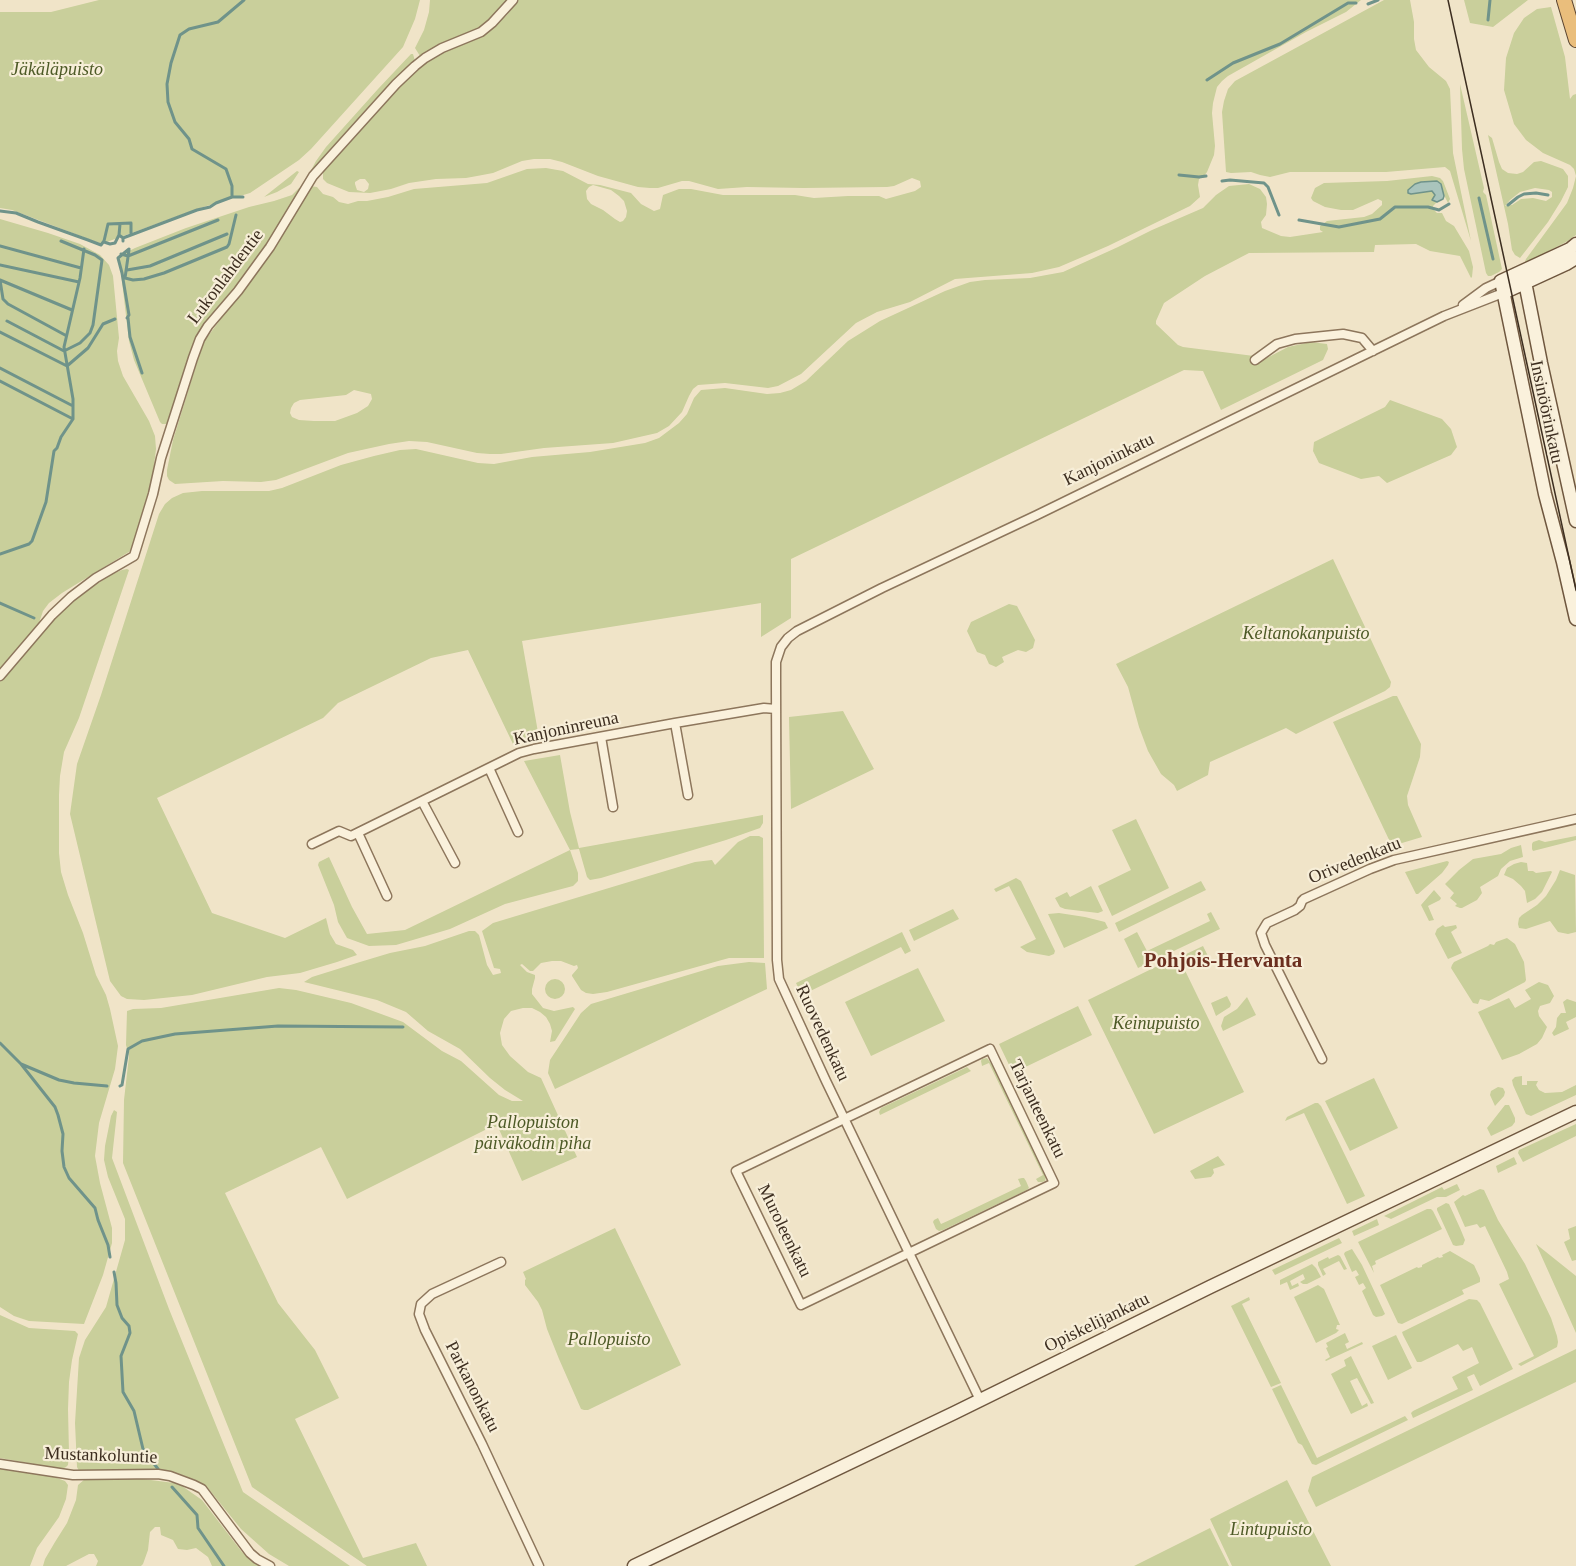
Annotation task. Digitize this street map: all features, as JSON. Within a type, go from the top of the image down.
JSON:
[{"type":"highway","points":[[1564,0],[1576,39]]},
{"type":"main road","name":"Kanjoninkatu","points":[[1524,277],[1576,244]]},
{"type":"main road","name":"Kanjoninkatu","points":[[1502,287],[1576,258]]},
{"type":"main road","name":"Insinöörinkatu","points":[[1524,277],[1576,521]]},
{"type":"main road","name":"Insinöörinkatu","points":[[1502,287],[1543,483],[1576,619]]},
{"type":"main road","name":"Opiskelijankatu","points":[[634,1566],[1576,1112]]},
{"type":"street","name":"Lukonlahdentie","points":[[0,676],[52,615],[71,597],[96,578],[134,556],[161,458],[197,347],[208,326],[238,291],[279,234],[309,181],[415,66],[442,48],[481,32],[513,0]]},
{"type":"street","name":"Kanjoninkatu","points":[[781,647],[797,631],[817,621],[1456,310],[1486,288],[1502,287]]},
{"type":"street","points":[[1255,360],[1277,344],[1296,339],[1343,334],[1362,338],[1373,351]]},
{"type":"street","name":"Ruovedenkatu","points":[[781,647],[776,662],[777,960],[779,979],[980,1400]]},
{"type":"street","name":"Kanjoninreuna","points":[[312,844],[339,831],[351,836],[358,833],[519,753],[675,723],[765,708],[776,709]]},
{"type":"street","points":[[675,723],[688,795]]},
{"type":"street","points":[[601,737],[613,807]]},
{"type":"street","points":[[489,768],[518,832]]},
{"type":"street","points":[[422,801],[454,863]]},
{"type":"street","name":"Orivedenkatu","points":[[1322,1059],[1265,945],[1261,933],[1267,923],[1295,910],[1304,899],[1394,860],[1576,819]]},
{"type":"street","points":[[358,833],[387,896]]},
{"type":"street","name":"Tarjanteenkatu","points":[[845,1119],[990,1049],[1054,1183],[910,1252]]},
{"type":"street","name":"Muroleenkatu","points":[[845,1119],[736,1171],[801,1305],[910,1252]]},
{"type":"street","name":"Parkanonkatu","points":[[501,1262],[432,1294],[421,1304],[419,1314],[539,1566]]},
{"type":"street","name":"Mustankoluntie","points":[[0,1464],[73,1475],[158,1474],[194,1485],[202,1489],[250,1553],[270,1566]]},
{"type":"green space","name":"Jäkäläpuisto","points":[[99,0],[420,0],[403,47],[299,160],[250,193],[99,243],[12,210],[0,208],[0,12],[51,12]]},
{"type":"green space","points":[[430,0],[508,0],[486,25],[420,56],[415,48],[424,30]]},
{"type":"green space","points":[[518,0],[1361,0],[1346,12],[1228,76],[1217,87],[1212,113],[1214,155],[1207,172],[1199,179],[1200,197],[1190,206],[1059,267],[1032,273],[955,279],[910,302],[877,312],[856,323],[801,374],[778,386],[768,388],[725,383],[698,385],[693,389],[682,412],[669,426],[657,433],[613,443],[490,454],[427,442],[409,441],[348,453],[276,480],[175,484],[169,480],[167,470],[173,440],[203,343],[268,255],[310,186],[317,187],[323,194],[348,204],[388,197],[414,189],[487,183],[527,169],[546,168],[563,171],[588,184],[600,185],[631,193],[641,204],[654,211],[660,209],[663,195],[679,189],[723,195],[795,195],[814,198],[879,196],[886,199],[915,191],[921,187],[920,181],[912,178],[887,187],[718,189],[682,181],[650,188],[598,176],[550,159],[522,161],[493,173],[409,183],[370,193],[349,192],[323,179],[323,170],[401,82],[423,61],[483,35],[507,15]],"holes":[[[360,179],[365,179],[369,184],[368,189],[364,192],[357,190],[355,184]],[[593,185],[611,190],[619,196],[624,201],[627,211],[623,221],[620,222],[591,204],[587,199],[586,191]],[[354,390],[371,394],[372,399],[368,406],[357,413],[335,421],[299,420],[292,417],[290,413],[294,403],[300,400],[346,395]]]},
{"type":"green space","points":[[1384,0],[1410,0],[1416,50],[1429,67],[1446,81],[1450,89],[1453,153],[1471,241],[1450,171],[1445,167],[1386,172],[1290,172],[1270,177],[1251,172],[1226,172],[1222,112],[1228,89],[1235,81]]},
{"type":"green space","points":[[1464,0],[1528,0],[1493,27],[1470,23]]},
{"type":"green space","points":[[1551,7],[1565,57],[1570,99],[1576,94],[1576,176],[1570,165],[1543,153],[1526,140],[1514,124],[1504,90],[1506,58],[1514,33],[1524,18],[1537,9]]},
{"type":"green space","points":[[411,54],[415,61],[309,177],[326,147]]},
{"type":"green space","points":[[1460,84],[1502,269],[1491,276],[1486,273],[1464,169]]},
{"type":"green space","points":[[1488,135],[1492,138],[1502,169],[1508,173],[1523,172],[1534,162],[1541,161],[1563,169],[1568,176],[1568,187],[1561,201],[1520,258],[1512,250]],"holes":[[[1535,188],[1552,192],[1552,197],[1546,201],[1533,198],[1521,199],[1512,205],[1505,206],[1520,192]]]},
{"type":"green space","points":[[297,171],[299,172],[291,184],[264,197]]},
{"type":"green space","points":[[1432,176],[1443,181],[1450,199],[1448,203],[1437,181],[1421,182],[1408,192],[1414,194],[1427,190],[1434,192],[1432,200],[1437,202],[1433,209],[1437,213],[1442,213],[1446,221],[1454,226],[1469,251],[1473,267],[1471,278],[1460,256],[1430,251],[1416,244],[1375,245],[1374,252],[1249,253],[1205,276],[1164,303],[1156,324],[1183,347],[1254,356],[1263,360],[1288,347],[1311,342],[1327,344],[1328,349],[1323,360],[1221,410],[1203,371],[1184,370],[791,559],[791,618],[761,637],[761,603],[522,641],[539,738],[513,744],[468,650],[431,658],[338,703],[323,718],[157,798],[212,913],[285,938],[326,918],[330,934],[336,944],[353,950],[357,955],[300,973],[267,977],[192,995],[144,1000],[127,999],[121,996],[110,981],[70,814],[77,764],[159,514],[172,498],[183,493],[202,491],[269,491],[341,465],[400,450],[416,449],[478,463],[494,464],[645,443],[659,438],[679,423],[701,390],[725,388],[767,394],[791,390],[806,381],[848,341],[880,321],[970,282],[1030,278],[1063,272],[1203,208],[1229,186],[1249,184],[1260,189],[1266,197],[1267,204],[1266,215],[1261,222],[1262,228],[1281,236],[1290,237],[1323,232],[1320,226],[1327,221],[1364,217],[1372,214],[1382,205],[1382,201],[1378,199],[1353,210],[1325,207],[1311,198],[1315,188],[1324,183],[1387,181]]},
{"type":"green space","points":[[1576,176],[1576,235],[1524,264],[1567,203]]},
{"type":"green space","points":[[299,188],[301,189],[261,256],[196,338],[168,422],[162,424],[134,360],[129,341],[119,256],[186,228],[292,195]]},
{"type":"green space","points":[[0,219],[80,244],[100,255],[109,265],[113,276],[119,338],[118,361],[123,376],[149,421],[155,436],[156,449],[153,474],[132,550],[49,603],[39,623],[0,670]]},
{"type":"green space","points":[[1390,400],[1442,419],[1451,429],[1457,447],[1451,455],[1387,483],[1379,476],[1361,479],[1319,463],[1313,451],[1314,442],[1385,407]]},
{"type":"green space","name":"Keltanokanpuisto","points":[[1333,559],[1391,682],[1390,687],[1296,734],[1286,728],[1210,762],[1208,775],[1177,791],[1174,785],[1161,774],[1148,751],[1128,687],[1116,664]]},
{"type":"green space","points":[[129,570],[79,718],[64,752],[59,795],[61,872],[96,975],[106,995],[118,1046],[115,1069],[99,1123],[95,1156],[112,1228],[112,1243],[103,1275],[84,1324],[29,1321],[14,1316],[0,1307],[0,682],[57,615],[110,575]]},
{"type":"green space","points":[[1009,604],[1017,606],[1035,640],[1033,648],[1026,652],[1018,650],[1002,657],[1004,662],[996,667],[989,664],[985,655],[977,652],[967,631],[971,622]]},
{"type":"green space","points":[[1397,696],[1421,744],[1420,757],[1407,796],[1408,805],[1422,837],[1392,846],[1333,722]]},
{"type":"green space","points":[[843,711],[874,769],[791,809],[789,717]]},
{"type":"green space","points":[[560,755],[579,848],[763,815],[763,823],[760,828],[726,840],[590,880],[587,877],[579,849],[570,850],[524,761]]},
{"type":"green space","points":[[1136,819],[1169,888],[1112,916],[1098,886],[1131,870],[1112,830]]},
{"type":"green space","name":"Pallopuiston päiväkodin piha","points":[[750,836],[763,838],[764,958],[729,958],[593,994],[581,990],[572,976],[578,968],[577,965],[552,961],[541,963],[530,971],[522,964],[520,965],[527,972],[535,975],[532,994],[543,1008],[554,1011],[573,1007],[575,1009],[555,1041],[550,1042],[552,1031],[546,1017],[532,1008],[511,1011],[504,1019],[500,1033],[502,1045],[510,1056],[528,1072],[541,1078],[577,1157],[522,1181],[498,1127],[491,1127],[347,1199],[321,1147],[225,1193],[278,1303],[315,1350],[339,1398],[295,1419],[363,1558],[416,1543],[427,1566],[367,1566],[252,1487],[123,1163],[124,1100],[129,1056],[126,1045],[127,1011],[161,1008],[279,988],[296,990],[351,1003],[403,1022],[442,1051],[461,1061],[499,1095],[512,1101],[523,1101],[490,1078],[460,1049],[428,1031],[406,1012],[377,1000],[304,982],[312,977],[360,962],[425,946],[469,931],[475,931],[479,935],[487,965],[493,975],[501,973],[500,969],[494,968],[482,931],[493,923],[695,862],[712,860],[715,865],[738,842]]},
{"type":"green space","points":[[1576,836],[1576,840],[1533,851],[1532,849],[1533,842],[1539,840],[1545,842]]},
{"type":"green space","points":[[1521,845],[1523,857],[1510,861],[1501,869],[1498,876],[1480,887],[1482,893],[1477,900],[1462,908],[1455,906],[1457,904],[1450,898],[1454,893],[1445,884],[1459,870],[1473,859],[1501,854]]},
{"type":"green space","points":[[570,850],[578,873],[578,881],[573,886],[505,904],[450,929],[396,945],[369,946],[347,938],[338,922],[334,905],[318,865],[319,862],[329,857],[367,934],[405,930]]},
{"type":"green space","points":[[1447,861],[1448,865],[1442,873],[1416,894],[1405,872]]},
{"type":"green space","points":[[1521,862],[1527,863],[1528,871],[1552,872],[1542,892],[1527,903],[1525,891],[1521,886],[1504,875],[1507,868]]},
{"type":"green space","points":[[1560,870],[1575,875],[1576,932],[1568,934],[1558,932],[1550,921],[1526,929],[1519,928],[1519,918],[1546,896]]},
{"type":"green space","points":[[1016,878],[1021,881],[1055,951],[1054,954],[1049,956],[1027,952],[1020,947],[1036,939],[1009,886],[996,892],[994,889]]},
{"type":"green space","points":[[1201,881],[1206,890],[1119,932],[1115,923]]},
{"type":"green space","points":[[1091,886],[1103,911],[1098,913],[1065,909],[1060,907],[1055,898],[1067,892],[1070,897]]},
{"type":"green space","points":[[1434,890],[1441,898],[1428,906],[1434,920],[1429,921],[1421,905]]},
{"type":"green space","points":[[953,909],[959,919],[914,941],[909,930]]},
{"type":"green space","points":[[1211,912],[1220,929],[1138,968],[1124,939],[1137,932],[1147,951],[1210,921],[1207,914]]},
{"type":"green space","points":[[1059,913],[1105,922],[1108,928],[1064,948],[1048,914]]},
{"type":"green space","points":[[1443,925],[1445,927],[1456,925],[1457,928],[1451,932],[1462,953],[1448,959],[1435,934],[1437,929]]},
{"type":"green space","points":[[902,932],[911,951],[905,954],[901,947],[802,995],[796,983]]},
{"type":"green space","points":[[1507,938],[1515,944],[1524,962],[1525,982],[1489,1001],[1480,999],[1478,1004],[1473,1003],[1451,968],[1452,965],[1490,944],[1494,945]]},
{"type":"green space","points":[[1203,946],[1210,960],[1191,970],[1182,956]]},
{"type":"green space","name":"Keinupuisto","points":[[1178,956],[1244,1092],[1154,1134],[1088,1000]]},
{"type":"green space","points":[[749,962],[765,963],[767,989],[555,1089],[548,1073],[550,1060],[581,1013],[591,1004],[718,966]]},
{"type":"green space","points":[[918,968],[945,1021],[871,1056],[845,1002]]},
{"type":"green space","points":[[555,979],[562,982],[565,989],[562,996],[555,999],[548,996],[545,989],[548,982]]},
{"type":"green space","points":[[1539,982],[1548,985],[1554,996],[1550,1003],[1540,1006],[1538,1011],[1547,1027],[1542,1038],[1537,1044],[1519,1054],[1502,1060],[1478,1012],[1509,998],[1515,1008],[1531,999],[1525,990]]},
{"type":"green space","points":[[1227,996],[1230,1007],[1216,1016],[1211,1003]]},
{"type":"green space","points":[[1247,997],[1256,1015],[1223,1031],[1221,1026],[1224,1017],[1237,1009]]},
{"type":"green space","points":[[1567,999],[1576,1002],[1576,1017],[1566,1022],[1569,1029],[1554,1036],[1552,1033],[1556,1027],[1557,1018],[1561,1013],[1566,1013],[1563,1002]]},
{"type":"green space","name":"Keinupuisto","points":[[1078,1006],[1092,1035],[1013,1073],[999,1044]]},
{"type":"green space","points":[[987,1058],[993,1066],[1046,1177],[1045,1181],[1038,1182],[1036,1179],[1043,1175],[989,1063],[982,1066],[982,1059]]},
{"type":"green space","points":[[967,1067],[971,1071],[880,1115],[881,1108]]},
{"type":"green space","points":[[1522,1076],[1522,1085],[1527,1085],[1527,1081],[1538,1081],[1536,1085],[1545,1093],[1562,1092],[1576,1085],[1576,1095],[1531,1116],[1526,1114],[1513,1085],[1512,1080],[1515,1077]]},
{"type":"green space","points":[[1374,1078],[1398,1128],[1350,1151],[1325,1101]]},
{"type":"green space","points":[[1498,1087],[1503,1088],[1505,1092],[1495,1106],[1490,1095],[1491,1091]]},
{"type":"green space","points":[[1315,1103],[1321,1106],[1365,1196],[1347,1204],[1304,1113],[1285,1121],[1287,1117]]},
{"type":"green space","points":[[1505,1105],[1509,1105],[1515,1122],[1512,1126],[1491,1136],[1487,1128]]},
{"type":"green space","points":[[114,1110],[117,1112],[112,1158],[169,1309],[243,1492],[350,1566],[289,1566],[269,1554],[241,1529],[207,1487],[183,1475],[116,1469],[79,1471],[75,1423],[79,1358],[85,1340],[106,1307],[125,1240],[125,1219],[108,1177],[104,1160]]},
{"type":"green space","points":[[1576,1124],[1576,1136],[1523,1162],[1518,1153],[1519,1150]]},
{"type":"green space","points":[[1218,1156],[1225,1165],[1213,1169],[1214,1173],[1211,1177],[1195,1179],[1190,1171]]},
{"type":"green space","points":[[1514,1157],[1517,1164],[1498,1173],[1496,1166]]},
{"type":"green space","points":[[1024,1178],[1029,1188],[1027,1190],[943,1230],[936,1229],[934,1220],[938,1218],[941,1224],[952,1219],[1021,1186],[1018,1179]]},
{"type":"green space","points":[[1457,1184],[1460,1190],[1446,1197],[1437,1197],[1391,1219],[1384,1216],[1442,1187],[1444,1190]]},
{"type":"green space","points":[[1480,1189],[1484,1190],[1498,1220],[1525,1264],[1551,1318],[1557,1336],[1557,1347],[1521,1366],[1518,1364],[1534,1356],[1499,1284],[1509,1279],[1507,1272],[1485,1226],[1480,1228],[1477,1224],[1465,1227],[1454,1202],[1463,1195]]},
{"type":"green space","points":[[1446,1203],[1449,1204],[1465,1240],[1463,1245],[1453,1245],[1437,1210]]},
{"type":"green space","points":[[1427,1209],[1433,1211],[1442,1229],[1375,1261],[1376,1264],[1372,1266],[1374,1273],[1358,1242]]},
{"type":"green space","points":[[1377,1219],[1379,1225],[1354,1236],[1352,1231]]},
{"type":"green space","points":[[1576,1226],[1576,1260],[1572,1261],[1564,1242],[1570,1239],[1568,1229]]},
{"type":"green space","name":"Pallopuisto","points":[[615,1228],[681,1365],[584,1410],[581,1409],[559,1359],[542,1310],[525,1285],[526,1279],[523,1272]]},
{"type":"green space","points":[[1339,1238],[1342,1243],[1275,1275],[1272,1270]]},
{"type":"green space","points":[[1536,1244],[1576,1276],[1576,1333]]},
{"type":"green space","points":[[1352,1249],[1385,1314],[1382,1316],[1373,1315],[1362,1291],[1366,1288],[1363,1283],[1359,1285],[1355,1277],[1359,1275],[1356,1270],[1352,1272],[1344,1254]]},
{"type":"green space","points":[[1450,1251],[1474,1265],[1480,1282],[1462,1290],[1464,1294],[1402,1324],[1398,1323],[1380,1285],[1417,1267],[1422,1267],[1438,1257],[1443,1257],[1442,1255]]},
{"type":"green space","points":[[1338,1255],[1347,1269],[1344,1270],[1339,1261],[1323,1269],[1326,1274],[1323,1276],[1318,1262]]},
{"type":"green space","points":[[1312,1264],[1321,1277],[1303,1284],[1300,1282],[1305,1279],[1303,1274],[1290,1281],[1292,1286],[1298,1283],[1299,1286],[1290,1290],[1287,1282],[1280,1285],[1280,1280]]},
{"type":"green space","points":[[1318,1285],[1324,1289],[1340,1325],[1337,1325],[1336,1329],[1339,1330],[1336,1333],[1316,1343],[1294,1297]]},
{"type":"green space","points":[[1249,1297],[1250,1300],[1242,1304],[1281,1383],[1271,1387],[1231,1306]]},
{"type":"green space","points":[[1469,1299],[1480,1303],[1513,1369],[1480,1386],[1474,1374],[1467,1377],[1473,1390],[1413,1418],[1411,1413],[1413,1411],[1458,1389],[1452,1377],[1479,1363],[1472,1347],[1463,1351],[1458,1344],[1417,1362],[1402,1332]]},
{"type":"green space","points":[[0,1315],[29,1328],[75,1331],[78,1334],[69,1382],[68,1465],[62,1469],[0,1458]]},
{"type":"green space","points":[[1345,1333],[1349,1342],[1345,1344],[1347,1349],[1362,1342],[1363,1344],[1326,1361],[1330,1357],[1326,1343]]},
{"type":"green space","points":[[1396,1335],[1412,1368],[1388,1380],[1372,1346]]},
{"type":"green space","points":[[1576,1349],[1576,1382],[1316,1507],[1308,1491],[1312,1477]]},
{"type":"green space","points":[[1351,1356],[1374,1403],[1371,1404],[1357,1378],[1350,1381],[1362,1406],[1367,1403],[1368,1406],[1351,1414],[1331,1374],[1346,1366],[1344,1360]]},
{"type":"green space","points":[[1281,1385],[1317,1458],[1405,1416],[1408,1420],[1316,1465],[1312,1464],[1302,1445],[1298,1443],[1272,1389]]},
{"type":"green space","points":[[0,1467],[49,1475],[65,1481],[68,1485],[66,1499],[59,1517],[37,1548],[30,1566],[0,1566]]},
{"type":"green space","points":[[85,1479],[143,1479],[182,1486],[202,1500],[242,1552],[260,1566],[212,1566],[208,1557],[196,1548],[178,1549],[173,1540],[161,1535],[160,1527],[155,1527],[150,1532],[148,1550],[141,1566],[96,1566],[98,1561],[94,1554],[89,1554],[66,1566],[43,1566],[67,1523],[76,1500],[78,1485]]},
{"type":"green space","name":"Lintupuisto","points":[[1287,1480],[1331,1566],[1232,1566],[1210,1519]]},
{"type":"green space","points":[[1210,1528],[1229,1566],[1134,1566]]},
{"type":"water","points":[[1437,181],[1441,184],[1444,196],[1437,202],[1432,200],[1435,195],[1432,191],[1408,193],[1408,190],[1415,184]]},
{"type":"waterway","points":[[123,238],[232,197],[232,186],[226,169],[192,149],[189,139],[175,122],[168,102],[167,84],[180,35],[189,29],[218,22],[244,0]]},
{"type":"waterway","points":[[1368,4],[1378,0]]},
{"type":"waterway","points":[[1488,20],[1490,0]]},
{"type":"waterway","points":[[1207,80],[1233,63],[1280,44],[1348,3],[1356,3]]},
{"type":"waterway","points":[[1179,175],[1206,176]]},
{"type":"waterway","points":[[1222,181],[1264,183],[1268,187],[1279,215]]},
{"type":"waterway","points":[[1508,205],[1524,194],[1548,195]]},
{"type":"waterway","points":[[232,197],[243,197]]},
{"type":"waterway","points":[[1479,198],[1493,259]]},
{"type":"waterway","points":[[1299,220],[1339,227],[1380,219],[1395,207],[1428,207],[1439,210],[1449,204]]},
{"type":"waterway","points":[[0,211],[16,213],[88,240]]},
{"type":"waterway","points":[[125,278],[144,279],[164,273],[227,247],[236,215]]},
{"type":"waterway","points":[[121,254],[128,256],[218,220]]},
{"type":"waterway","points":[[88,240],[101,245],[108,224],[131,223],[131,234]]},
{"type":"waterway","points":[[120,224],[119,235],[123,241]]},
{"type":"waterway","points":[[127,270],[150,266],[227,234]]},
{"type":"waterway","points":[[104,242],[115,243],[119,235]]},
{"type":"waterway","points":[[7,321],[64,351],[80,343],[90,333],[102,260],[61,241]]},
{"type":"waterway","points":[[0,246],[81,268]]},
{"type":"waterway","points":[[0,554],[32,541],[46,502],[54,451],[73,419],[73,399],[64,347],[80,278],[84,249]]},
{"type":"waterway","points":[[127,318],[129,315],[118,258],[129,249]]},
{"type":"waterway","points":[[125,278],[129,250]]},
{"type":"waterway","points":[[0,265],[79,282]]},
{"type":"waterway","points":[[0,280],[3,299],[8,304],[65,335]]},
{"type":"waterway","points":[[0,280],[72,310]]},
{"type":"waterway","points":[[128,318],[130,337],[142,373]]},
{"type":"waterway","points":[[0,332],[67,366],[88,348],[103,324],[115,319]]},
{"type":"waterway","points":[[0,368],[73,406]]},
{"type":"waterway","points":[[0,381],[73,419]]},
{"type":"waterway","points":[[0,603],[34,618]]},
{"type":"waterway","points":[[120,1086],[128,1049],[142,1041],[175,1034],[278,1026],[403,1027]]},
{"type":"waterway","points":[[0,1043],[21,1064],[59,1080],[107,1086]]},
{"type":"waterway","points":[[21,1064],[55,1107],[63,1134],[64,1167],[69,1178],[95,1208],[110,1257]]},
{"type":"waterway","points":[[114,1272],[117,1305],[122,1318],[129,1326],[130,1333],[121,1356],[123,1392],[134,1411],[143,1449],[158,1469]]},
{"type":"waterway","points":[[172,1487],[197,1515],[198,1528],[224,1566]]},
{"type":"tram line","points":[[1448,0],[1576,590]]},
{"type":"district","name":"Pohjois-Hervanta","points":[[1223,962]]}]
